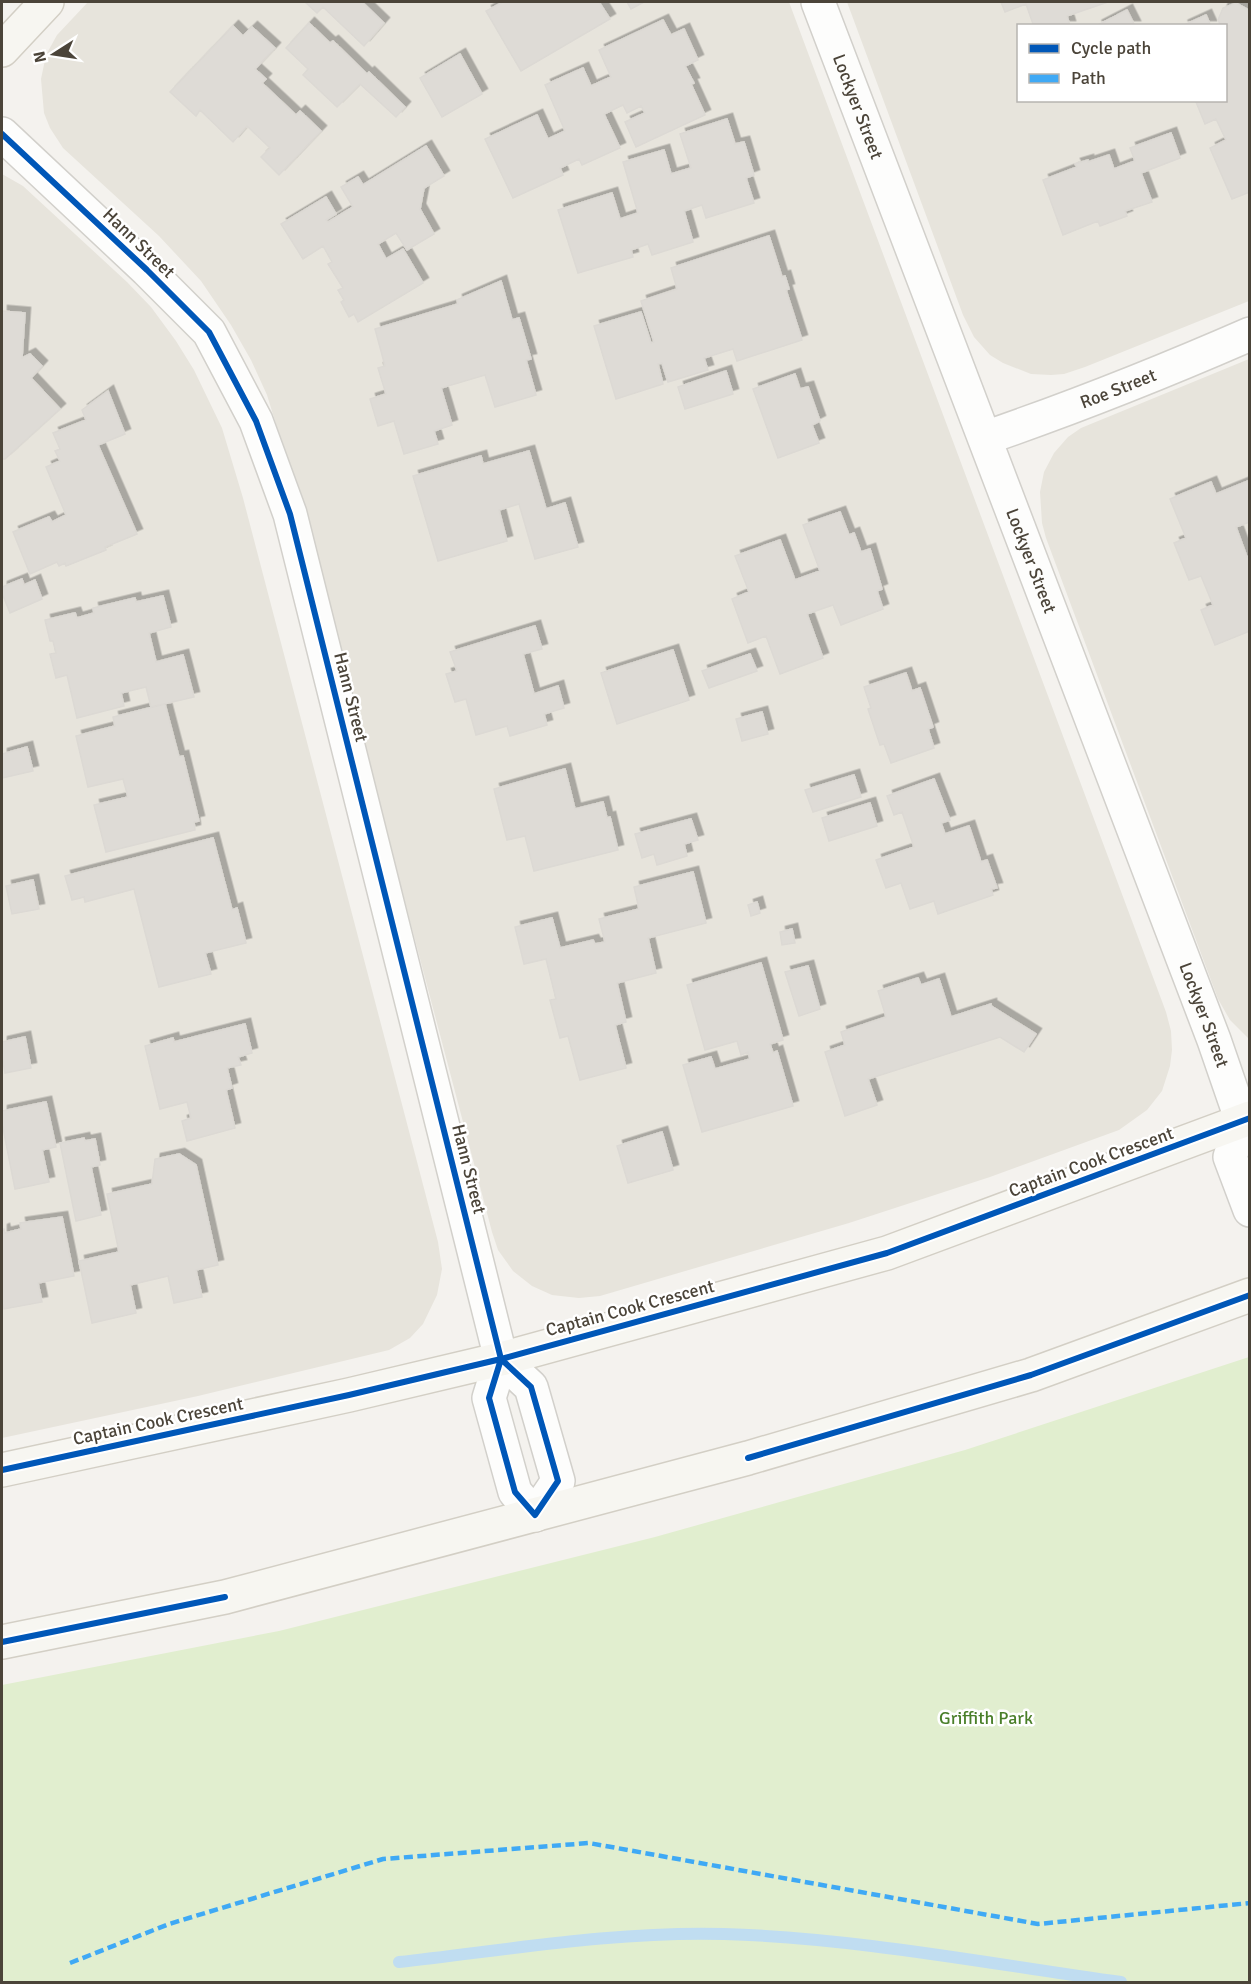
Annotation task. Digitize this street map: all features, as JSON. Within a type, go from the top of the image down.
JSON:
[{"type":"main road","points":[[2,50],[47,2]]},
{"type":"main road","name":"Captain Cook Crescent","points":[[2,1470],[350,1395],[501,1359],[887,1253],[1247,1122]]},
{"type":"main road","points":[[2,1642],[225,1597],[748,1458],[1031,1375],[1250,1295]]},
{"type":"street","name":"Lockyer Street","points":[[818,2],[1247,1122]]},
{"type":"street","name":"Hann Street","points":[[2,134],[147,270],[209,332],[256,421],[290,514],[501,1359]]},
{"type":"street","name":"Roe Street","points":[[985,438],[1062,412],[1176,367],[1250,334]]},
{"type":"street","points":[[1247,1122],[1230,1157],[1250,1210]]},
{"type":"street","points":[[501,1359],[531,1387],[558,1481],[535,1515],[515,1492],[489,1398],[501,1359]]},
{"type":"shaded area","points":[[88,2],[789,2],[1166,1012],[1171,1031],[1170,1066],[1162,1091],[1147,1110],[1119,1130],[990,1177],[849,1223],[600,1296],[579,1298],[552,1295],[532,1286],[513,1271],[498,1250],[492,1232],[297,492],[267,395],[231,325],[201,281],[159,236],[63,148],[50,128],[44,113],[41,79],[46,55],[57,35]]},
{"type":"shaded area","points":[[847,2],[1249,2],[1249,301],[1064,374],[1031,374],[1003,363],[990,355],[974,337],[963,315]]},
{"type":"shaded area","points":[[2,174],[23,186],[151,307],[194,370],[222,428],[243,498],[415,1154],[438,1242],[442,1269],[437,1295],[423,1324],[410,1338],[389,1350],[198,1396],[2,1438]]},
{"type":"shaded area","points":[[1249,359],[1249,1039],[1230,1020],[1218,999],[1046,538],[1042,523],[1040,492],[1044,472],[1054,453],[1068,437],[1081,428]]},
{"type":"green space","name":"Griffith Park","points":[[1249,1357],[1249,1982],[2,1982],[2,1685],[279,1631],[655,1537],[965,1450]]},
{"type":"building","points":[[305,2],[362,2],[384,23],[364,46],[323,7],[317,13]]},
{"type":"building","points":[[503,2],[599,2],[610,19],[521,71],[486,11]]},
{"type":"building","points":[[627,2],[644,2],[631,9]]},
{"type":"building","points":[[1001,2],[1108,2],[1067,16],[1069,24],[1033,24],[1026,4],[1005,12]]},
{"type":"building","points":[[1236,3],[1247,9],[1250,14],[1250,192],[1232,199],[1210,148],[1226,140],[1216,119],[1205,124],[1196,102],[1227,102],[1227,24],[1220,24],[1218,20],[1223,8]]},
{"type":"building","points":[[1127,10],[1134,24],[1100,24]]},
{"type":"building","points":[[1206,15],[1210,24],[1186,24]]},
{"type":"building","points":[[663,20],[671,35],[684,29],[698,60],[685,66],[694,83],[691,84],[705,115],[636,147],[625,122],[645,113],[641,106],[627,113],[623,105],[604,114],[620,148],[582,165],[579,159],[560,168],[563,175],[513,198],[485,139],[537,115],[548,139],[565,131],[545,85],[583,68],[591,86],[611,77],[599,50]]},
{"type":"building","points":[[309,23],[330,43],[333,41],[367,74],[369,72],[405,107],[396,117],[360,84],[337,107],[303,75],[308,69],[286,48]]},
{"type":"building","points":[[233,26],[243,36],[252,27],[275,48],[255,69],[266,79],[262,83],[296,115],[300,111],[321,131],[279,175],[261,157],[270,148],[247,126],[233,142],[200,110],[196,116],[170,92]]},
{"type":"building","points":[[460,54],[482,94],[442,117],[420,78]]},
{"type":"building","points":[[727,119],[735,144],[744,142],[754,175],[746,178],[754,203],[706,218],[702,205],[684,211],[693,242],[652,255],[648,244],[631,250],[633,257],[578,273],[558,210],[612,193],[620,219],[638,213],[623,162],[664,150],[671,174],[691,168],[680,134]]},
{"type":"building","points":[[1171,133],[1180,158],[1141,173],[1152,202],[1125,211],[1127,216],[1100,226],[1098,221],[1063,235],[1043,180],[1077,167],[1075,164],[1109,155],[1114,169],[1135,161],[1130,148]]},
{"type":"building","points":[[426,146],[444,176],[424,188],[420,209],[434,234],[407,250],[396,233],[378,244],[386,259],[403,249],[423,283],[358,322],[354,314],[349,317],[341,302],[344,300],[338,290],[343,288],[328,264],[332,262],[323,246],[303,259],[281,224],[326,197],[336,214],[326,220],[328,222],[353,207],[341,187],[358,177],[363,185]]},
{"type":"building","points":[[769,236],[782,277],[785,276],[789,289],[786,290],[802,340],[737,361],[733,349],[704,358],[708,370],[668,382],[662,363],[658,364],[663,384],[616,399],[594,326],[641,312],[651,343],[654,342],[641,301],[677,289],[671,268]]},
{"type":"building","points":[[501,281],[512,320],[519,318],[531,359],[526,360],[536,395],[495,407],[485,375],[441,388],[452,425],[434,431],[438,444],[404,454],[394,421],[378,426],[370,399],[386,394],[378,368],[385,366],[375,329],[458,304],[457,300]]},
{"type":"building","points":[[2,311],[25,313],[22,358],[30,354],[42,366],[31,378],[60,409],[5,459],[2,459]]},
{"type":"building","points":[[726,371],[733,394],[685,409],[678,387]]},
{"type":"building","points":[[795,374],[800,389],[808,387],[820,421],[812,425],[819,443],[778,458],[753,389]]},
{"type":"building","points":[[108,391],[125,434],[98,445],[137,534],[105,547],[106,550],[66,566],[65,563],[59,566],[57,562],[30,574],[13,532],[49,517],[52,522],[66,515],[46,467],[60,461],[55,451],[60,449],[53,433],[86,420],[82,410]]},
{"type":"building","points":[[529,451],[546,509],[565,503],[578,547],[535,559],[519,504],[499,510],[507,541],[438,561],[413,476],[481,456],[483,464]]},
{"type":"building","points":[[1250,480],[1250,522],[1236,527],[1247,557],[1250,556],[1250,631],[1215,645],[1201,610],[1213,605],[1201,576],[1189,580],[1174,543],[1186,538],[1170,499],[1211,482],[1216,494]]},
{"type":"building","points":[[840,512],[849,535],[854,533],[861,552],[870,549],[882,589],[877,591],[883,609],[841,625],[833,605],[807,614],[823,658],[780,674],[766,636],[748,643],[732,599],[749,592],[735,556],[780,540],[795,580],[820,571],[803,525]]},
{"type":"building","points":[[22,579],[24,585],[35,580],[42,599],[10,613],[2,587]]},
{"type":"building","points":[[163,596],[171,627],[149,633],[156,662],[183,655],[194,697],[151,707],[146,687],[121,693],[124,706],[77,718],[67,675],[56,678],[50,654],[56,653],[53,641],[50,641],[45,620],[75,613],[77,618],[94,613],[93,608],[135,598],[136,602]]},
{"type":"building","points":[[535,626],[542,649],[523,654],[534,694],[558,686],[564,708],[544,714],[547,725],[510,736],[507,726],[476,735],[466,699],[455,702],[446,674],[457,671],[450,652]]},
{"type":"building","points":[[673,650],[689,700],[617,724],[601,673]]},
{"type":"building","points":[[750,654],[757,671],[709,688],[702,671]]},
{"type":"building","points":[[906,673],[912,691],[920,688],[933,727],[928,729],[934,748],[891,763],[884,744],[880,745],[868,709],[871,708],[864,687]]},
{"type":"building","points":[[165,704],[179,757],[183,756],[199,821],[194,822],[195,830],[106,852],[94,805],[128,797],[123,779],[88,787],[76,736],[115,726],[113,717]]},
{"type":"building","points":[[762,712],[768,734],[742,741],[736,719]]},
{"type":"building","points":[[27,747],[33,771],[2,778],[2,754]]},
{"type":"building","points":[[565,769],[575,809],[603,802],[607,818],[610,817],[618,850],[534,871],[525,836],[507,840],[494,789]]},
{"type":"building","points":[[854,775],[861,797],[813,812],[805,790]]},
{"type":"building","points":[[934,779],[950,820],[941,823],[945,834],[969,826],[981,862],[987,860],[997,888],[991,889],[993,895],[938,914],[934,901],[910,909],[901,883],[886,888],[876,860],[914,847],[902,812],[894,815],[887,796]]},
{"type":"building","points":[[870,803],[877,826],[829,841],[822,818]]},
{"type":"building","points":[[691,819],[698,840],[684,844],[687,856],[657,865],[654,854],[642,858],[635,834]]},
{"type":"building","points":[[213,838],[232,910],[237,908],[246,943],[205,953],[211,974],[159,987],[134,889],[85,902],[84,897],[72,900],[65,876]]},
{"type":"building","points":[[693,872],[706,923],[648,938],[656,973],[617,983],[626,1022],[615,1025],[626,1068],[580,1080],[568,1036],[560,1038],[550,1000],[556,999],[546,959],[524,964],[515,927],[552,918],[560,948],[593,940],[595,944],[605,942],[599,919],[639,909],[634,887]]},
{"type":"building","points":[[33,880],[39,909],[12,914],[6,886]]},
{"type":"building","points":[[757,902],[760,913],[751,916],[748,905]]},
{"type":"building","points":[[792,929],[795,943],[782,945],[780,932]]},
{"type":"building","points":[[761,963],[783,1040],[770,1044],[773,1053],[777,1051],[793,1106],[702,1132],[683,1065],[711,1057],[715,1069],[750,1059],[748,1052],[741,1055],[737,1041],[705,1050],[687,985]]},
{"type":"building","points":[[808,966],[820,1009],[799,1016],[785,972]]},
{"type":"building","points":[[918,978],[921,985],[939,979],[951,1017],[991,1004],[1036,1034],[1024,1052],[1000,1037],[868,1079],[877,1105],[845,1116],[825,1052],[845,1045],[841,1032],[886,1017],[878,991]]},
{"type":"building","points":[[245,1024],[252,1053],[238,1057],[241,1065],[227,1068],[232,1088],[226,1090],[235,1128],[187,1141],[182,1121],[191,1118],[187,1102],[160,1109],[145,1046],[173,1038],[174,1042]]},
{"type":"building","points":[[25,1037],[31,1068],[5,1073],[2,1042]]},
{"type":"building","points":[[46,1102],[56,1147],[42,1150],[49,1182],[15,1189],[2,1123],[2,1111]]},
{"type":"building","points":[[662,1132],[673,1170],[628,1183],[617,1146]]},
{"type":"building","points":[[84,1138],[85,1141],[95,1139],[100,1165],[91,1167],[101,1215],[76,1221],[60,1143]]},
{"type":"building","points":[[179,1154],[196,1165],[218,1265],[196,1270],[202,1297],[174,1303],[168,1276],[130,1285],[136,1313],[92,1323],[79,1261],[119,1252],[107,1194],[152,1184],[155,1159]]},
{"type":"building","points":[[62,1217],[74,1276],[38,1283],[42,1302],[4,1309],[2,1305],[2,1230],[4,1229],[5,1233],[21,1229],[20,1223]]},
{"type":"waterway","points":[[399,1962],[602,1938],[724,1934],[774,1936],[874,1946],[1121,1982]]},
{"type":"marked path","points":[[70,1963],[169,1924],[383,1859],[589,1843],[1038,1924],[1250,1903]]},
{"type":"cycle path","points":[[2,134],[147,270],[209,332],[256,421],[290,514],[501,1359],[489,1398],[515,1492],[535,1515],[558,1481],[531,1387],[501,1359]]},
{"type":"cycle path","points":[[2,1470],[349,1395],[501,1359],[887,1253],[1250,1118]]},
{"type":"cycle path","points":[[748,1458],[1031,1375],[1250,1295]]},
{"type":"cycle path","points":[[2,1642],[225,1597]]}]
